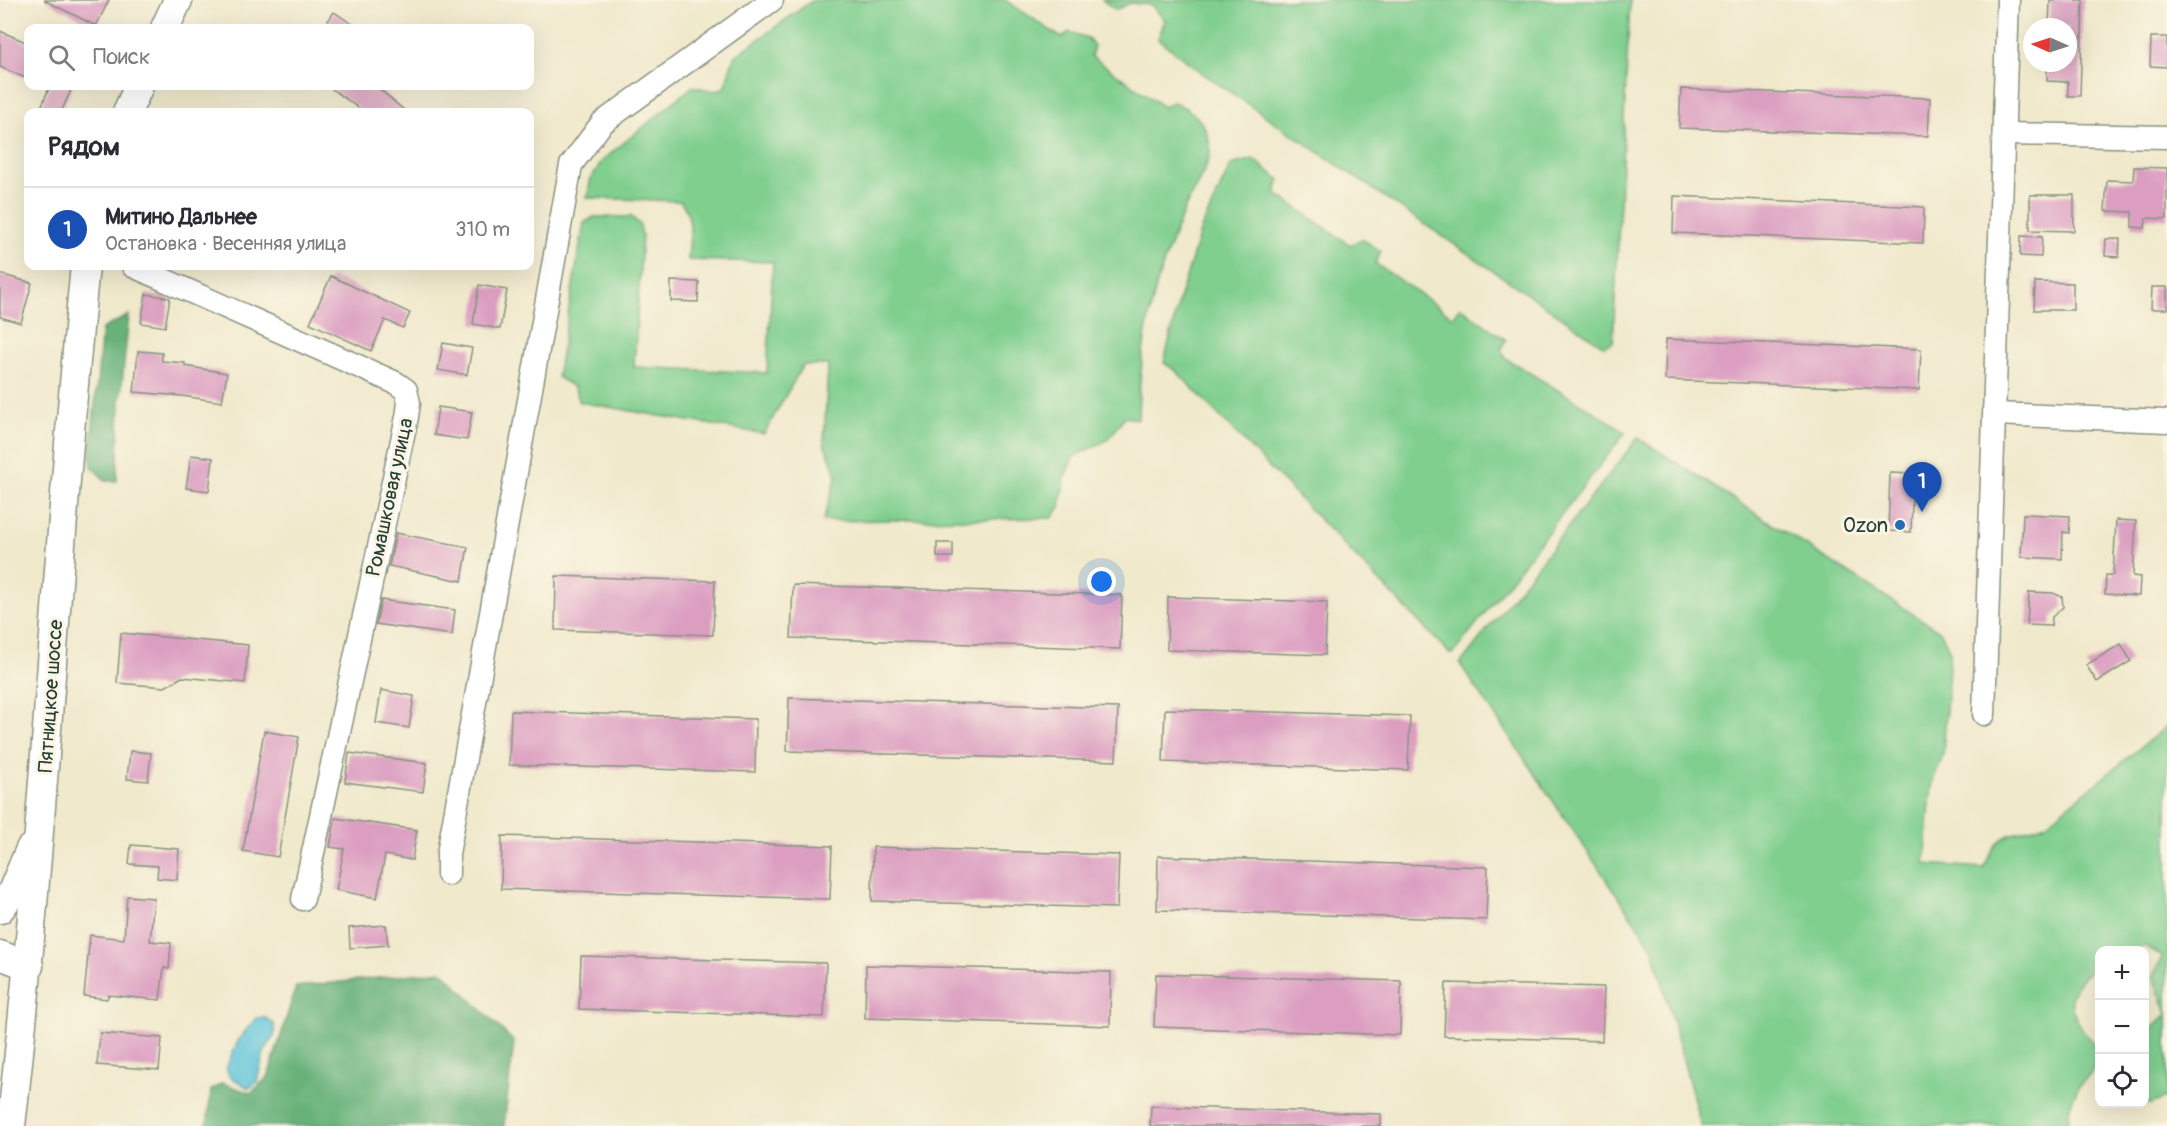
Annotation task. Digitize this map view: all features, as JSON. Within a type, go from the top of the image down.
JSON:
[{"type":"main road","points":[[167,24],[178,0]]},
{"type":"main road","points":[[129,108],[137,90]]},
{"type":"main road","name":"Пятницкое шоссе","points":[[11,1126],[29,966],[72,400],[85,270]]},
{"type":"main road","points":[[0,909],[22,872],[42,813]]},
{"type":"main road","points":[[0,955],[29,966]]},
{"type":"main road","points":[[0,977],[29,966]]},
{"type":"main road","points":[[0,1075],[4,1126]]},
{"type":"street","points":[[448,874],[448,854],[572,165],[602,123],[772,0]]},
{"type":"street","points":[[1984,714],[2008,0]]},
{"type":"street","points":[[2005,134],[2167,137]]},
{"type":"street","name":"Ромашковая улица","points":[[142,270],[396,383],[406,390],[409,403],[407,417],[303,899]]},
{"type":"street","points":[[1995,414],[2167,421]]},
{"type":"green space","points":[[813,0],[1005,0],[1062,38],[1069,32],[1088,38],[1094,46],[1091,56],[1164,107],[1173,102],[1186,109],[1198,118],[1206,130],[1210,145],[1208,161],[1188,201],[1173,239],[1161,270],[1151,307],[1143,354],[1138,419],[1124,417],[1109,439],[1073,457],[1065,476],[1060,507],[1052,518],[823,521],[837,475],[824,443],[828,365],[803,365],[764,434],[580,402],[574,387],[557,377],[584,223],[594,217],[632,217],[640,225],[642,236],[634,367],[767,373],[773,262],[688,260],[689,221],[685,207],[680,201],[587,198],[591,178],[603,160],[693,86],[714,91],[724,88],[734,57]]},
{"type":"green space","points":[[1102,0],[1630,0],[1613,342],[1604,346],[1205,75],[1158,39],[1165,20],[1151,5],[1130,3],[1116,10]]},
{"type":"green space","points":[[1253,159],[1280,180],[1275,193],[1350,245],[1362,239],[1381,251],[1375,263],[1453,317],[1460,307],[1506,340],[1501,349],[1505,358],[1616,425],[1625,433],[1453,654],[1449,653],[1175,370],[1164,363],[1179,300],[1201,229],[1231,165]]},
{"type":"green space","points":[[129,315],[120,404],[117,481],[106,481],[92,467],[90,457],[102,329]]},
{"type":"green space","points":[[1638,438],[1941,632],[1950,652],[1943,756],[1933,780],[1925,864],[1984,868],[1995,846],[2001,840],[2015,833],[2046,824],[2167,726],[2167,1014],[2153,976],[2162,957],[2149,949],[2149,946],[2095,946],[2095,969],[2076,985],[2072,995],[2072,1005],[2075,1016],[2095,1046],[2095,1063],[2093,1072],[2078,1087],[2070,1106],[2067,1126],[1701,1126],[1653,948],[1460,664]]},
{"type":"green space","points":[[442,971],[514,1042],[504,1126],[207,1126],[211,1090],[222,1083],[251,1093],[268,1077],[296,987]]},
{"type":"green space","points":[[2167,1014],[2167,1097],[2152,1104],[2149,1104],[2149,1031]]},
{"type":"water","points":[[256,1018],[266,1018],[274,1024],[275,1034],[264,1052],[257,1082],[249,1088],[230,1077],[226,1068],[239,1039]]},
{"type":"building","points":[[44,0],[109,0],[97,24],[92,24]]},
{"type":"building","points":[[2050,0],[2083,0],[2080,96],[2068,96],[2068,82],[2047,81],[2047,72],[2077,72],[2077,18],[2049,18]]},
{"type":"building","points":[[334,12],[352,24],[326,24]]},
{"type":"building","points":[[0,31],[24,41],[24,77],[0,67]]},
{"type":"building","points":[[2151,37],[2167,37],[2167,67],[2150,66]]},
{"type":"building","points":[[1681,89],[1930,98],[1928,136],[1679,128]]},
{"type":"building","points":[[48,90],[71,90],[63,108],[41,108]]},
{"type":"building","points":[[334,90],[381,90],[401,108],[358,108]]},
{"type":"building","points":[[2134,167],[2167,168],[2167,219],[2146,218],[2145,228],[2132,227],[2132,212],[2105,211],[2107,180],[2133,181]]},
{"type":"building","points":[[2030,195],[2074,195],[2074,231],[2030,230]]},
{"type":"building","points":[[1674,196],[1924,207],[1923,243],[1673,233]]},
{"type":"building","points":[[2021,236],[2042,237],[2041,257],[2020,256]]},
{"type":"building","points":[[2106,239],[2120,239],[2119,257],[2105,256]]},
{"type":"building","points":[[0,274],[32,283],[21,323],[0,317]]},
{"type":"building","points":[[331,276],[410,313],[403,328],[385,320],[371,351],[310,323]]},
{"type":"building","points":[[671,281],[699,282],[698,302],[671,301]]},
{"type":"building","points":[[2035,282],[2073,283],[2073,310],[2034,310]]},
{"type":"building","points":[[479,285],[507,290],[500,329],[473,324]]},
{"type":"building","points":[[2152,287],[2167,287],[2167,309],[2151,309]]},
{"type":"building","points":[[146,294],[170,298],[165,327],[141,323]]},
{"type":"building","points":[[1666,339],[1921,349],[1919,390],[1665,380]]},
{"type":"building","points":[[443,343],[472,348],[467,375],[438,370]]},
{"type":"building","points":[[138,351],[162,353],[162,361],[185,363],[185,366],[227,373],[222,402],[134,392]]},
{"type":"building","points":[[438,407],[472,412],[467,440],[434,435]]},
{"type":"building","points":[[191,455],[213,458],[209,491],[186,488]]},
{"type":"building","points":[[1890,473],[1913,474],[1911,532],[1888,531]]},
{"type":"building","points":[[2023,514],[2070,516],[2069,533],[2063,532],[2062,559],[2021,557]]},
{"type":"building","points":[[2116,520],[2136,521],[2133,576],[2140,577],[2139,596],[2105,594],[2106,575],[2113,575]]},
{"type":"building","points":[[396,533],[468,547],[462,581],[389,566]]},
{"type":"building","points":[[937,543],[953,543],[953,557],[937,557]]},
{"type":"building","points":[[556,576],[715,581],[713,635],[555,630]]},
{"type":"building","points":[[793,585],[1122,595],[1120,649],[791,638]]},
{"type":"building","points":[[2029,592],[2053,593],[2062,597],[2063,607],[2052,617],[2051,626],[2027,625]]},
{"type":"building","points":[[1168,597],[1327,602],[1325,655],[1167,650]]},
{"type":"building","points":[[381,600],[455,610],[452,635],[376,624]]},
{"type":"building","points":[[121,633],[248,645],[245,683],[182,677],[165,687],[117,683]]},
{"type":"building","points":[[2121,644],[2131,661],[2097,682],[2086,665]]},
{"type":"building","points":[[381,690],[414,696],[409,728],[376,723]]},
{"type":"building","points":[[789,698],[1118,708],[1116,761],[787,751]]},
{"type":"building","points":[[1165,709],[1410,716],[1408,770],[1163,762]]},
{"type":"building","points":[[511,711],[756,719],[755,772],[509,765]]},
{"type":"building","points":[[264,731],[299,737],[278,857],[243,851]]},
{"type":"building","points":[[130,751],[151,753],[148,781],[127,779]]},
{"type":"building","points":[[349,753],[427,763],[423,792],[345,782]]},
{"type":"building","points":[[335,818],[417,830],[412,860],[385,855],[377,898],[336,890],[344,849],[330,847]]},
{"type":"building","points":[[502,836],[832,846],[830,899],[501,889]]},
{"type":"building","points":[[131,845],[179,849],[177,880],[157,878],[158,866],[129,864]]},
{"type":"building","points":[[873,847],[1119,855],[1117,908],[872,901]]},
{"type":"building","points":[[1158,856],[1488,867],[1486,920],[1157,910]]},
{"type":"building","points":[[127,896],[154,898],[150,941],[171,943],[169,969],[164,968],[160,1000],[108,995],[107,999],[84,996],[90,935],[124,939]]},
{"type":"building","points":[[386,925],[388,945],[350,948],[349,928]]},
{"type":"building","points":[[581,956],[826,963],[824,1017],[579,1009]]},
{"type":"building","points":[[866,965],[1111,972],[1110,1026],[865,1018]]},
{"type":"building","points":[[1156,974],[1401,981],[1400,1035],[1154,1027]]},
{"type":"building","points":[[1446,983],[1604,987],[1602,1041],[1444,1036]]},
{"type":"building","points":[[100,1033],[162,1038],[159,1070],[97,1065]]},
{"type":"building","points":[[1151,1106],[1381,1114],[1381,1126],[1150,1126]]},
{"type":"place","name":"Митино Дальнее","points":[[1922,512]]},
{"type":"place","name":"Ozon","points":[[1900,525]]}]
